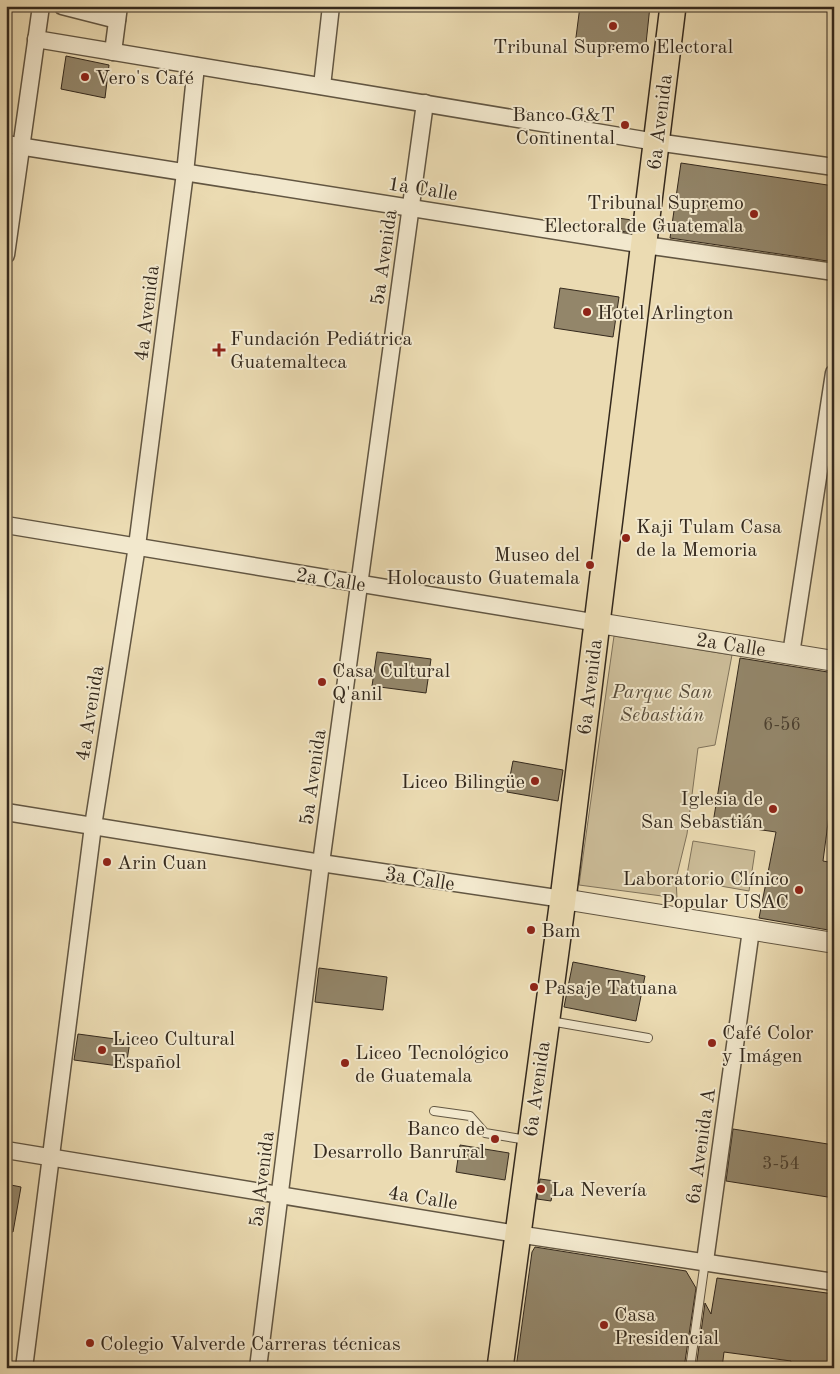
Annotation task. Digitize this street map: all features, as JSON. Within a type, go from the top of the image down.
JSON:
[{"type":"main road","name":"6a Avenida","points":[[500,1368],[545,1020],[563,900],[673,6]]},
{"type":"street","points":[[6,255],[14,145],[36,40],[41,6]]},
{"type":"street","points":[[62,6],[118,13],[112,52]]},
{"type":"street","points":[[322,86],[331,6]]},
{"type":"street","points":[[36,40],[656,142],[834,167]]},
{"type":"street","name":"4a Avenida","points":[[24,1368],[93,826],[137,546],[185,172],[196,66]]},
{"type":"street","name":"5a Avenida","points":[[258,1368],[322,863],[425,103]]},
{"type":"street","name":"1a Calle","points":[[14,145],[645,245],[834,272]]},
{"type":"street","points":[[791,654],[834,373]]},
{"type":"street","name":"2a Calle","points":[[6,525],[834,661]]},
{"type":"street","name":"3a Calle","points":[[6,812],[834,943]]},
{"type":"street","name":"6a Avenida A","points":[[705,1261],[751,930]]},
{"type":"street","name":"4a Calle","points":[[6,1150],[517,1234],[834,1282]]},
{"type":"lane","points":[[545,1020],[648,1038]]},
{"type":"lane","points":[[434,1110],[470,1116],[485,1133],[529,1140]]},
{"type":"lane","name":"6a Avenida A","points":[[690,1368],[705,1261]]},
{"type":"green space","name":"Parque San Sebastián","points":[[614,636],[732,655],[715,745],[698,748],[687,834],[676,879],[677,898],[579,885]]},
{"type":"green space","points":[[693,841],[755,851],[749,891],[686,880]]},
{"type":"building","name":"Tribunal Supremo Electoral","points":[[580,6],[650,6],[645,53],[575,45]]},
{"type":"building","name":"Vero's Café","points":[[66,56],[109,65],[105,98],[61,89]]},
{"type":"building","name":"Tribunal Supremo Electoral de Guatemala","points":[[681,163],[834,186],[834,262],[670,238]]},
{"type":"building","points":[[618,218],[632,220],[631,233],[616,230]]},
{"type":"building","name":"Hotel Arlington","points":[[560,288],[619,297],[613,337],[554,328]]},
{"type":"building","points":[[377,652],[431,659],[426,693],[372,686]]},
{"type":"building","points":[[740,658],[834,673],[834,777],[823,861],[834,863],[834,931],[759,918],[776,832],[713,823]]},
{"type":"building","name":"Liceo Bilingüe","points":[[513,761],[563,770],[558,801],[507,792]]},
{"type":"building","points":[[573,962],[645,976],[636,1021],[564,1007]]},
{"type":"building","points":[[319,968],[387,977],[383,1010],[315,1002]]},
{"type":"building","name":"Liceo Cultural Español","points":[[78,1034],[130,1041],[126,1067],[74,1060]]},
{"type":"building","points":[[733,1129],[834,1145],[834,1198],[726,1181]]},
{"type":"building","points":[[460,1145],[509,1153],[505,1180],[456,1172]]},
{"type":"building","points":[[540,1179],[555,1181],[551,1201],[537,1199]]},
{"type":"building","points":[[6,1184],[21,1187],[13,1232],[6,1231]]},
{"type":"building","name":"Casa Presidencial","points":[[535,1247],[686,1271],[696,1288],[684,1368],[516,1368],[532,1252]]},
{"type":"building","points":[[717,1278],[834,1294],[834,1368],[790,1368],[791,1361],[724,1352],[722,1368],[696,1368],[705,1303],[711,1314]]},
{"type":"place","name":"Tribunal Supremo Electoral","points":[[613,26]]},
{"type":"place","name":"Vero's Café","points":[[85,77]]},
{"type":"place","name":"Banco G&T Continental","points":[[625,125]]},
{"type":"place","name":"Tribunal Supremo Electoral de Guatemala","points":[[754,214]]},
{"type":"place","name":"Hotel Arlington","points":[[587,312]]},
{"type":"place","name":"Fundación Pediátrica Guatemalteca","points":[[219,350]]},
{"type":"place","name":"Kaji Tulam Casa de la Memoria","points":[[626,538]]},
{"type":"place","name":"Museo del Holocausto Guatemala","points":[[590,565]]},
{"type":"place","name":"Casa Cultural Q'anil","points":[[322,682]]},
{"type":"place","name":"Liceo Bilingüe","points":[[535,781]]},
{"type":"place","name":"Iglesia de San Sebastián","points":[[773,809]]},
{"type":"place","name":"Arin Cuan","points":[[107,862]]},
{"type":"place","name":"Laboratorio Clínico Popular USAC","points":[[799,890]]},
{"type":"place","name":"Bam","points":[[531,930]]},
{"type":"place","name":"Pasaje Tatuana","points":[[534,987]]},
{"type":"place","name":"Café Color y Imágen","points":[[712,1043]]},
{"type":"place","name":"Liceo Cultural Español","points":[[102,1050]]},
{"type":"place","name":"Liceo Tecnológico de Guatemala","points":[[345,1063]]},
{"type":"place","name":"Banco de Desarrollo Banrural","points":[[495,1139]]},
{"type":"place","name":"La Nevería","points":[[541,1189]]},
{"type":"place","name":"Casa Presidencial","points":[[604,1325]]},
{"type":"place","name":"Colegio Valverde Carreras técnicas","points":[[90,1343]]}]
